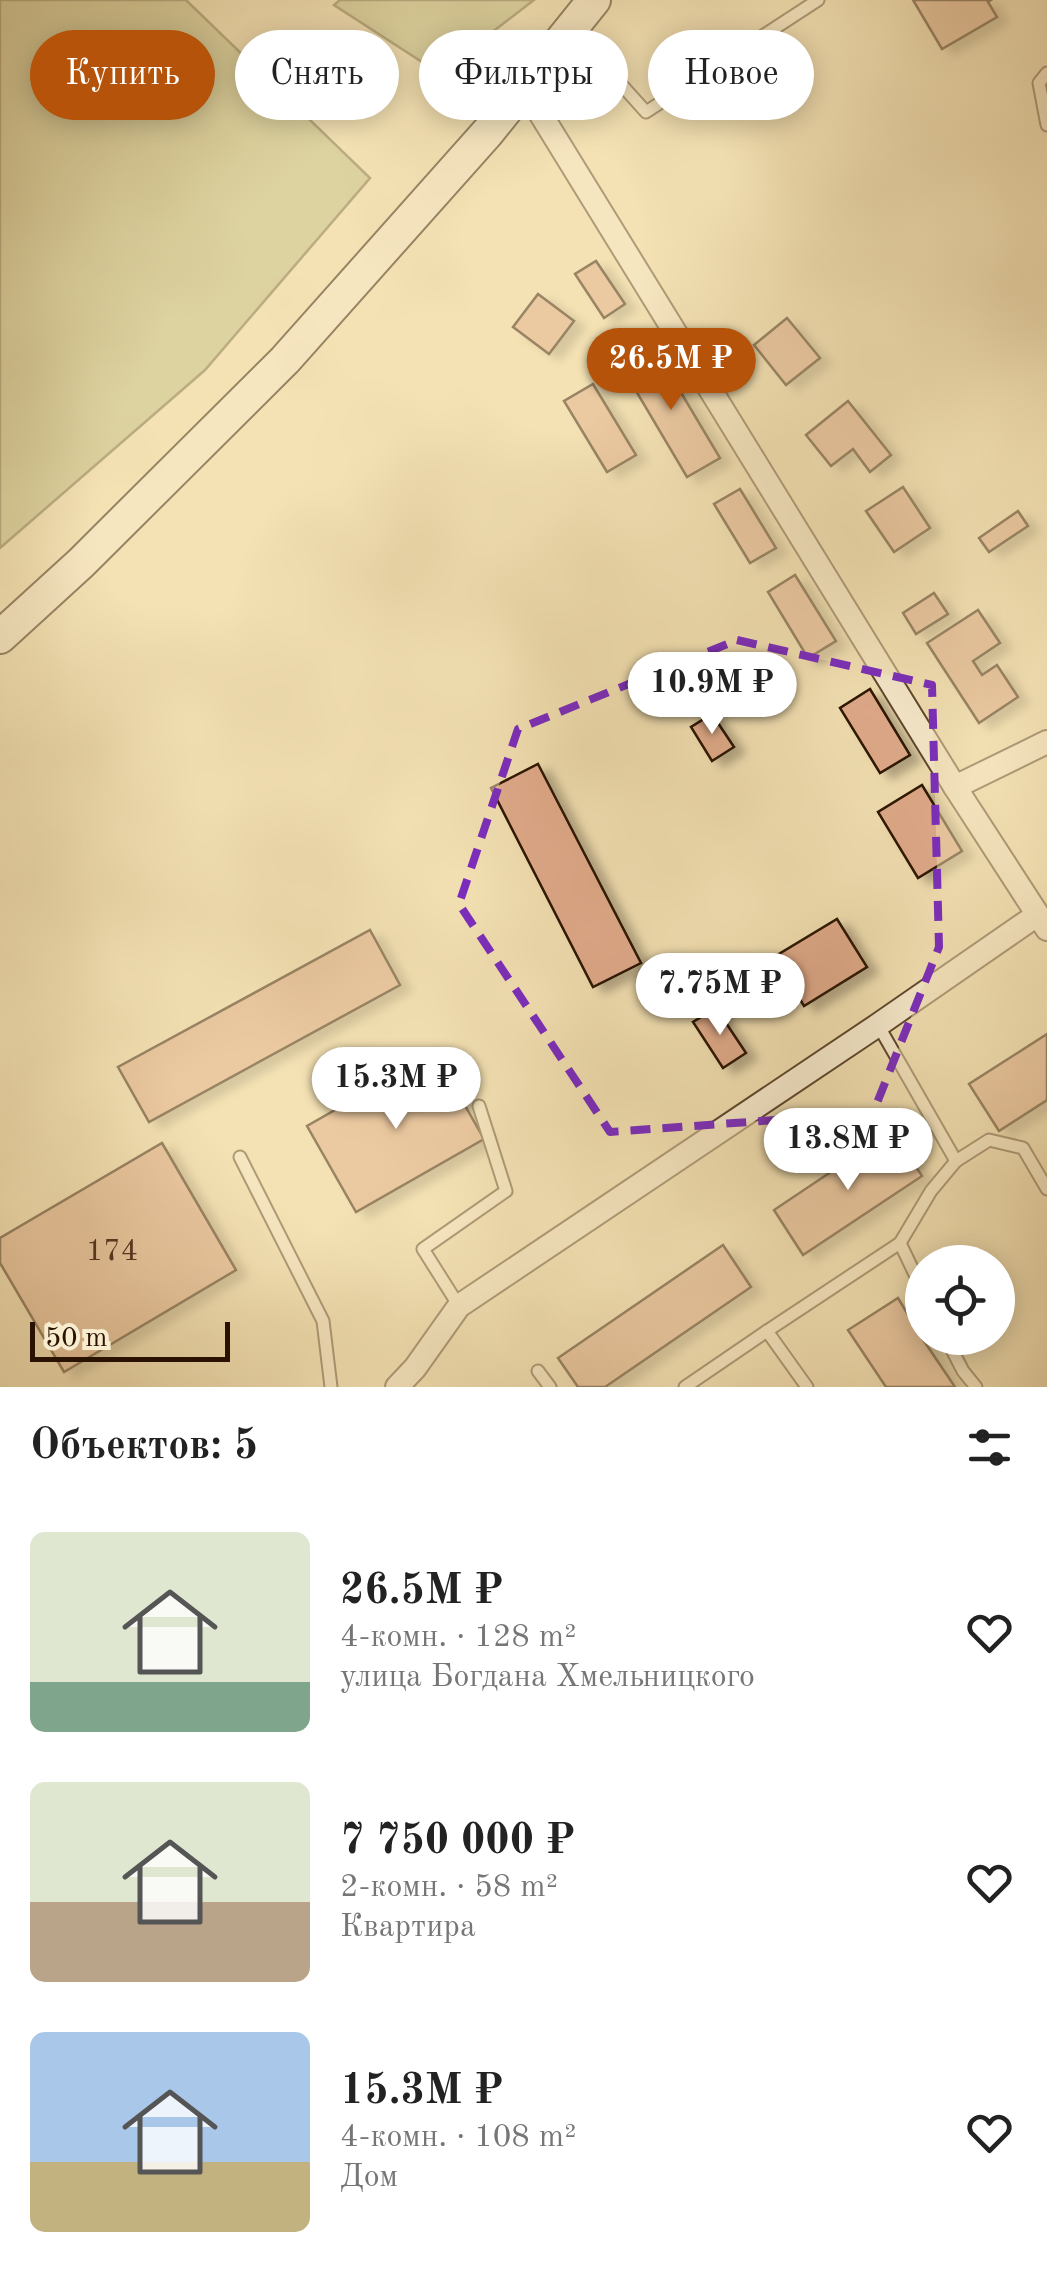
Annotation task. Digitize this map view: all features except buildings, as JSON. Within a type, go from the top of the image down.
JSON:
[{"type":"street","points":[[571,28],[594,0]]},
{"type":"street","points":[[0,637],[81,563],[286,360],[497,120]]},
{"type":"street","points":[[397,1387],[459,1306],[878,1025],[1042,922],[955,788],[545,120]]},
{"type":"street","points":[[955,788],[1042,748]]},
{"type":"lane","points":[[571,28],[646,112],[818,0]]},
{"type":"lane","points":[[1047,73],[1039,83],[1047,125]]},
{"type":"lane","points":[[878,1025],[956,1161]]},
{"type":"lane","points":[[459,1306],[422,1249],[506,1191],[478,1106]]},
{"type":"lane","points":[[685,1387],[900,1243],[931,1191],[956,1161],[989,1140],[1023,1148],[1047,1189]]},
{"type":"lane","points":[[240,1157],[323,1321],[331,1387]]},
{"type":"lane","points":[[900,1243],[905,1253]]},
{"type":"lane","points":[[768,1331],[807,1387]]},
{"type":"lane","points":[[955,1355],[976,1387]]},
{"type":"lane","points":[[538,1371],[550,1387]]},
{"type":"highlighted area","points":[[737,640],[932,685],[939,947],[873,1113],[610,1132],[459,904],[518,729]]},
{"type":"shaded area","points":[[0,0],[186,0],[235,47],[235,120],[310,120],[370,178],[205,370],[0,548]]},
{"type":"shaded area","points":[[340,0],[534,0],[495,30],[419,30],[419,60],[399,47],[399,30],[373,30],[334,5]]}]
